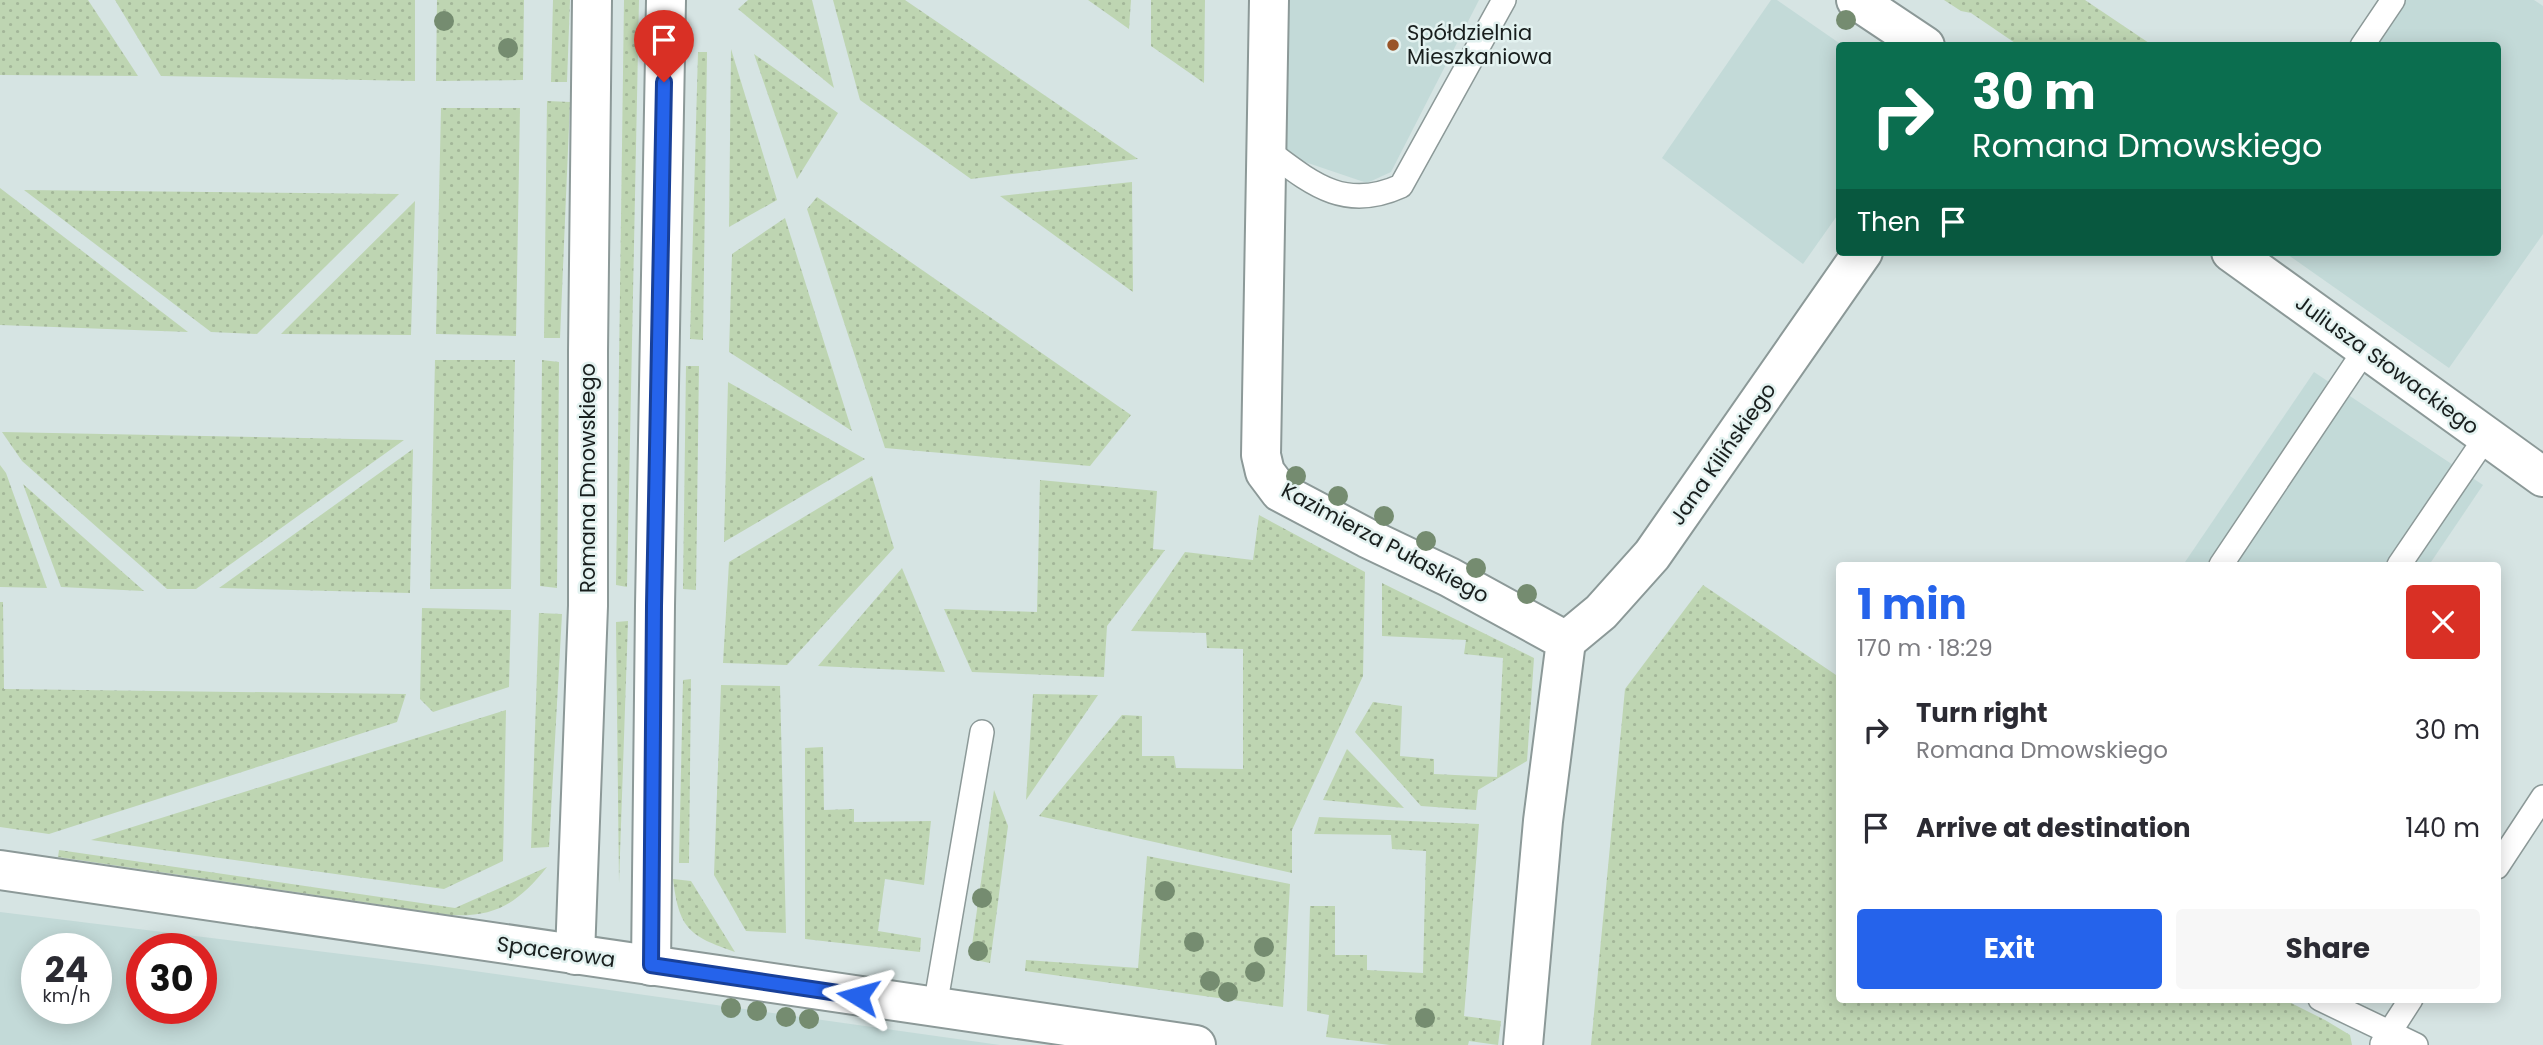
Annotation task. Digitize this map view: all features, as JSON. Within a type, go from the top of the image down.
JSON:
[{"type":"street","name":"Romana Dmowskiego","points":[[575,955],[589,606],[588,351],[592,0]]},
{"type":"street","points":[[651,965],[654,606],[666,0]]},
{"type":"street","name":"Kazimierza Pułaskiego","points":[[1269,0],[1261,455],[1265,472],[1280,492],[1449,577],[1566,641]]},
{"type":"street","points":[[1856,0],[1919,42]]},
{"type":"street","name":"Jana Kilińskiego","points":[[1566,641],[1601,612],[1653,555],[1860,256]]},
{"type":"street","name":"Juliusza Słowackiego","points":[[2236,256],[2543,477]]},
{"type":"street","points":[[1523,1045],[1543,821],[1566,641]]},
{"type":"street","name":"Spacerowa","points":[[0,870],[1196,1045]]},
{"type":"lane","points":[[1267,150],[1311,183],[1332,192],[1382,195],[1402,186],[1504,0]]},
{"type":"lane","points":[[2365,42],[2393,0]]},
{"type":"lane","points":[[2223,562],[2365,350]]},
{"type":"lane","points":[[2401,562],[2486,437]]},
{"type":"lane","points":[[935,1007],[982,732]]},
{"type":"lane","points":[[2501,861],[2543,797]]},
{"type":"lane","points":[[2326,1003],[2385,1039],[2416,1045]]},
{"type":"lane","points":[[2385,1039],[2408,1003]]},
{"type":"shaded area","points":[[1285,0],[1479,0],[1391,172],[1367,183],[1299,160],[1282,147]]},
{"type":"shaded area","points":[[1771,0],[1777,0],[1838,42],[1836,217],[1803,264],[1662,158]]},
{"type":"shaded area","points":[[2406,0],[2534,0],[2543,6],[2543,234],[2449,368],[2290,256],[2501,256],[2501,42],[2376,42]]},
{"type":"shaded area","points":[[2314,372],[2483,485],[2431,562],[2185,562]]},
{"type":"shaded area","points":[[0,912],[171,933],[126,933],[126,1024],[217,1024],[217,939],[431,965],[1000,1045],[0,1045]]},
{"type":"green space","points":[[0,0],[88,0],[138,76],[0,75]]},
{"type":"green space","points":[[115,0],[415,0],[415,81],[161,76]]},
{"type":"green space","points":[[437,0],[524,0],[523,80],[436,81]]},
{"type":"green space","points":[[553,0],[570,0],[567,82],[551,82]]},
{"type":"green space","points":[[624,0],[639,0],[627,587],[616,585]]},
{"type":"green space","points":[[748,0],[812,0],[834,88],[738,9]]},
{"type":"green space","points":[[833,0],[905,0],[1138,159],[971,179],[860,100]]},
{"type":"green space","points":[[1088,0],[1131,0],[1129,29]]},
{"type":"green space","points":[[1151,0],[1205,0],[1204,83],[1151,46]]},
{"type":"green space","points":[[1944,0],[2085,0],[2148,42],[2014,42],[1971,13],[1961,11]]},
{"type":"green space","points":[[731,49],[777,200],[729,227]]},
{"type":"green space","points":[[698,52],[707,52],[703,340],[690,339]]},
{"type":"green space","points":[[754,54],[838,113],[797,179]]},
{"type":"green space","points":[[547,101],[570,102],[560,338],[544,338]]},
{"type":"green space","points":[[441,108],[520,108],[516,336],[436,334]]},
{"type":"green space","points":[[1132,182],[1133,292],[1000,196]]},
{"type":"green space","points":[[0,188],[188,332],[0,325]]},
{"type":"green space","points":[[24,190],[399,194],[257,334],[211,332]]},
{"type":"green space","points":[[817,197],[1131,415],[1090,466],[885,448],[807,209]]},
{"type":"green space","points":[[415,201],[411,335],[281,334]]},
{"type":"green space","points":[[785,218],[852,431],[729,352],[732,254]]},
{"type":"green space","points":[[435,360],[515,360],[511,589],[430,589]]},
{"type":"green space","points":[[542,360],[559,362],[557,588],[540,586]]},
{"type":"green space","points":[[686,366],[699,366],[696,590],[683,589]]},
{"type":"green space","points":[[728,382],[865,459],[724,542]]},
{"type":"green space","points":[[2,432],[404,440],[196,589],[167,589],[22,461]]},
{"type":"green space","points":[[413,449],[410,593],[219,588]]},
{"type":"green space","points":[[0,465],[6,473],[47,588],[0,587]]},
{"type":"green space","points":[[872,476],[894,548],[787,665],[723,663],[729,562]]},
{"type":"green space","points":[[1040,480],[1157,491],[1153,549],[1165,550],[1107,626],[1104,677],[972,672],[944,609],[1037,612]]},
{"type":"green space","points":[[23,484],[144,591],[61,587]]},
{"type":"green space","points":[[1259,515],[1365,572],[1363,676],[1292,830],[1292,873],[1039,816],[1122,715],[1142,716],[1142,756],[1174,756],[1176,768],[1243,769],[1243,649],[1207,648],[1206,633],[1131,631],[1185,552],[1253,560]]},
{"type":"green space","points":[[902,568],[945,672],[818,666]]},
{"type":"green space","points":[[1382,583],[1534,658],[1527,761],[1478,790],[1476,810],[1421,806],[1355,732],[1373,702],[1402,706],[1400,756],[1434,759],[1434,774],[1497,777],[1503,658],[1464,654],[1466,640],[1382,636]]},
{"type":"green space","points":[[1703,585],[1836,675],[1836,1003],[2291,1003],[2350,1035],[2352,1045],[1591,1045],[1625,689]]},
{"type":"green space","points":[[0,602],[3,602],[4,689],[406,694],[397,722],[49,834],[0,827]]},
{"type":"green space","points":[[422,608],[511,610],[509,687],[433,712],[420,699]]},
{"type":"green space","points":[[539,613],[562,614],[549,847],[531,848]]},
{"type":"green space","points":[[628,621],[619,883],[616,622]]},
{"type":"green space","points":[[691,679],[689,863],[679,863],[683,680]]},
{"type":"green space","points":[[721,685],[780,686],[786,933],[746,931],[714,875]]},
{"type":"green space","points":[[1033,694],[1098,695],[1026,800]]},
{"type":"green space","points":[[506,710],[503,861],[444,889],[91,840]]},
{"type":"green space","points":[[823,747],[824,810],[854,809],[854,822],[931,821],[924,885],[885,879],[878,931],[921,938],[920,952],[805,939],[805,748]]},
{"type":"green space","points":[[1347,749],[1404,808],[1323,800]]},
{"type":"green space","points":[[994,790],[1008,826],[990,963],[970,959]]},
{"type":"green space","points":[[1319,817],[1479,824],[1464,1016],[1501,1021],[1498,1045],[1469,1041],[1468,1045],[1390,1045],[1326,1037],[1329,1015],[1307,1011],[1310,906],[1335,906],[1335,955],[1367,955],[1367,970],[1423,973],[1426,851],[1392,849],[1391,835],[1314,834]]},
{"type":"green space","points":[[59,850],[455,908],[547,867],[526,890],[505,905],[480,914],[449,915],[58,857]]},
{"type":"green space","points":[[1147,856],[1290,884],[1283,1007],[1025,971],[1026,960],[1138,968]]},
{"type":"green space","points":[[673,879],[691,881],[735,952],[707,941],[689,928],[679,909]]},
{"type":"place","name":"Spółdzielnia Mieszkaniowa","points":[[1393,45]]},
{"type":"route","points":[[664,82],[654,606],[651,965],[858,996]]}]
